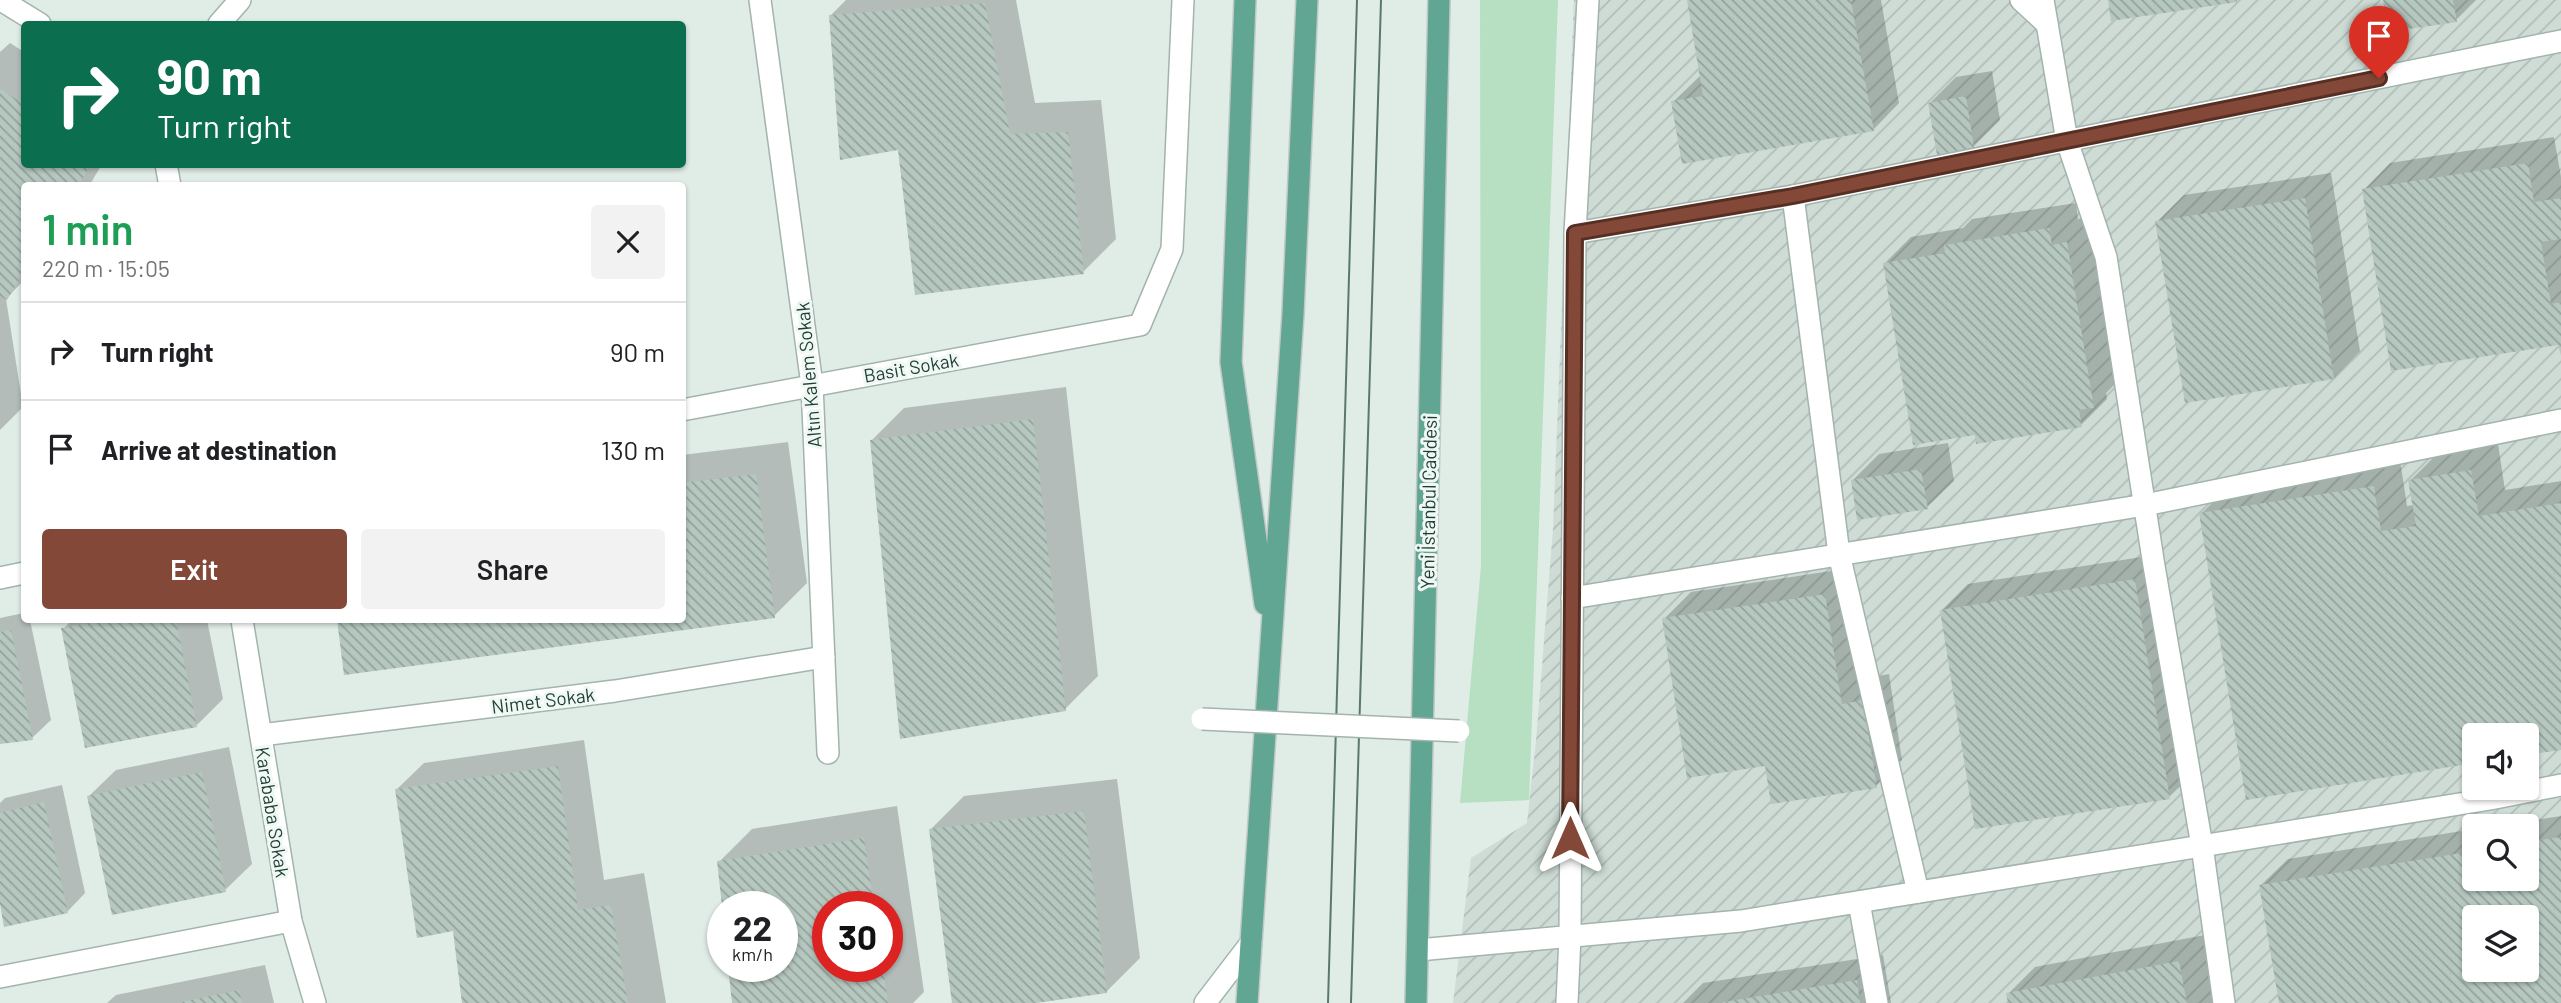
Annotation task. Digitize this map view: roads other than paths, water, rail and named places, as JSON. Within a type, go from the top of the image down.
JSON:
[{"type":"main road","points":[[1245,0],[1231,362],[1271,646]]},
{"type":"main road","points":[[1247,1003],[1293,314],[1307,0]]},
{"type":"main road","name":"Yeni İstanbul Caddesi","points":[[1416,1003],[1439,0]]},
{"type":"street","points":[[1,0],[35,21]]},
{"type":"street","points":[[222,21],[240,0]]},
{"type":"street","name":"Altın Kalem Sokak","points":[[760,0],[812,385],[828,753]]},
{"type":"street","name":"Basit Sokak","points":[[686,409],[1140,325],[1172,249],[1183,0]]},
{"type":"street","points":[[1567,1003],[1570,936],[1575,233],[1588,0]]},
{"type":"street","points":[[2021,0],[2047,24]]},
{"type":"street","points":[[2043,0],[2067,141],[2106,257],[2202,846],[2224,1003]]},
{"type":"street","points":[[1575,233],[1793,196],[2561,41]]},
{"type":"street","points":[[1793,196],[1839,554],[1918,892]]},
{"type":"street","points":[[1572,598],[2145,505],[2561,420]]},
{"type":"street","points":[[0,578],[21,574]]},
{"type":"street","name":"Karababa Sokak","points":[[242,623],[291,921],[315,1003]]},
{"type":"street","name":"Nimet Sokak","points":[[261,735],[615,691],[824,657]]},
{"type":"street","points":[[1202,719],[1459,731]]},
{"type":"street","points":[[1418,950],[1741,921],[2490,799],[2561,785]]},
{"type":"street","points":[[1859,902],[1877,1003]]},
{"type":"street","points":[[0,977],[291,921]]},
{"type":"street","points":[[1205,1003],[1251,943]]},
{"type":"tram line","points":[[1328,1003],[1357,0]]},
{"type":"tram line","points":[[1351,1003],[1381,0]]}]
